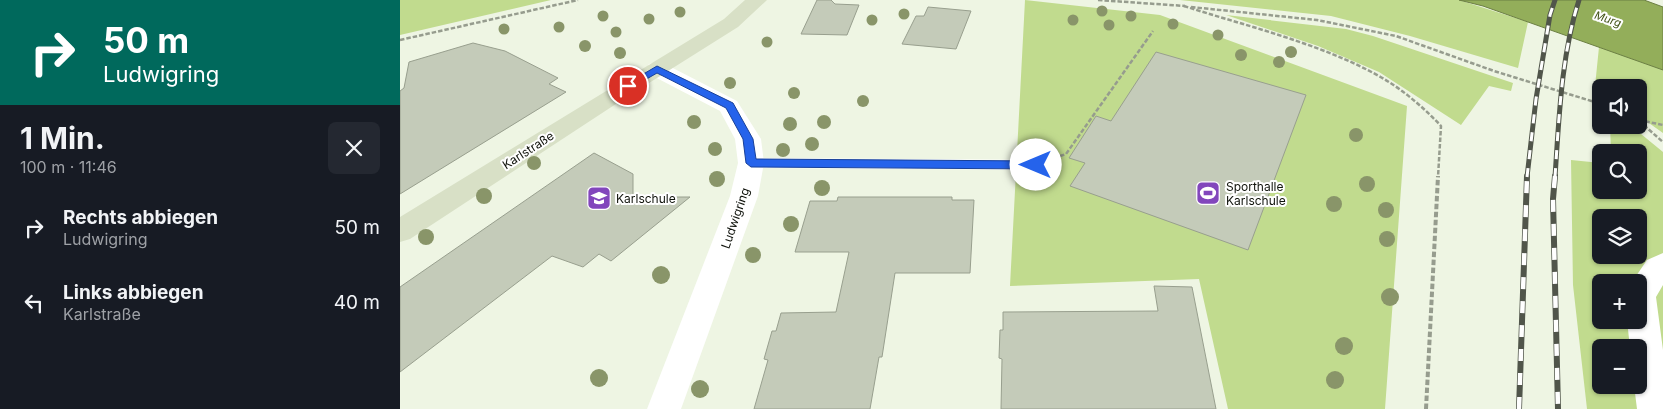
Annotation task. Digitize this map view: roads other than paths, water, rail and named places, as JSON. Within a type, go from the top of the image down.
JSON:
[{"type":"street","points":[[657,69],[731,23],[757,0]]},
{"type":"street","name":"Ludwigring","points":[[657,69],[729,106],[748,139],[751,163],[744,196],[664,409]]},
{"type":"street","name":"Karlstraße","points":[[400,231],[657,69]]},
{"type":"street","points":[[1654,409],[1640,296],[1658,268],[1663,265]]},
{"type":"lane","points":[[751,163],[1036,165]]},
{"type":"water","name":"Murg","points":[[1459,0],[1644,0],[1663,7],[1663,70],[1483,6]]},
{"type":"railway","points":[[1527,177],[1536,99],[1550,15],[1555,0]]},
{"type":"railway","points":[[1555,177],[1565,65],[1568,43],[1579,0]]},
{"type":"railway","points":[[1519,409],[1527,176]]},
{"type":"railway","points":[[1555,176],[1553,199],[1558,409]]},
{"type":"place","name":"Sporthalle Karlschule","points":[[1208,193]]},
{"type":"place","name":"Karlschule","points":[[599,198]]}]
